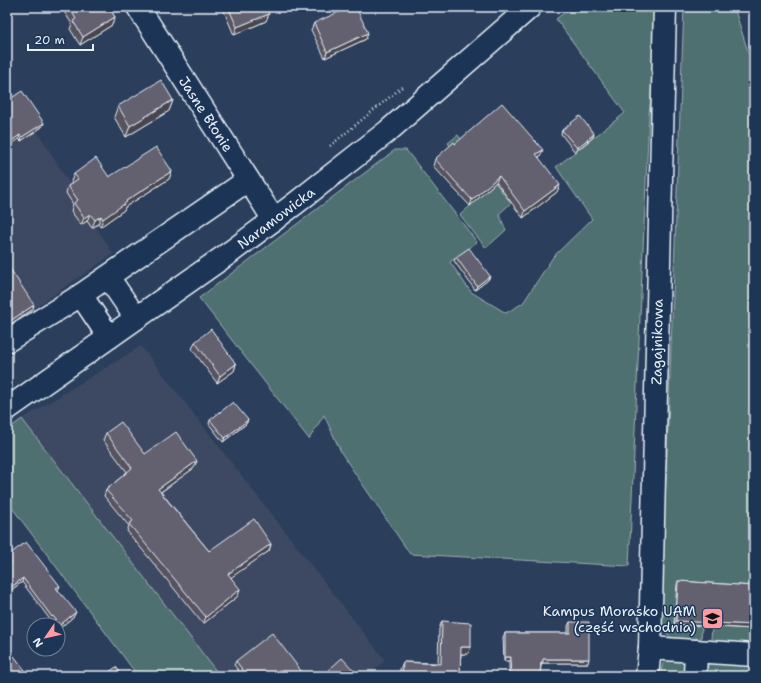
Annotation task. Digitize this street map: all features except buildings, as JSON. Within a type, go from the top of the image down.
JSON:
[{"type":"street","name":"Jasne Błonie","points":[[138,7],[274,220]]},
{"type":"street","name":"Naramowicka","points":[[7,409],[274,220],[325,181],[388,130],[530,7]]},
{"type":"street","name":"Zagajnikowa","points":[[647,676],[650,648],[665,7]]},
{"type":"street","points":[[7,341],[80,296],[248,180]]},
{"type":"street","points":[[108,277],[136,318]]},
{"type":"street","points":[[80,296],[109,337]]},
{"type":"street","points":[[650,648],[754,655]]},
{"type":"street","points":[[695,676],[696,651]]},
{"type":"shaded area","points":[[7,85],[113,254],[7,327]]},
{"type":"shaded area","points":[[141,346],[385,660],[368,676],[220,676],[22,419]]},
{"type":"green space","points":[[571,7],[655,7],[629,566],[410,554],[342,454],[324,415],[309,439],[199,298],[395,150],[406,150],[477,242],[450,262],[471,292],[506,313],[523,303],[553,257],[592,219],[556,167],[625,113],[556,19]]},
{"type":"green space","points":[[684,7],[734,7],[754,71],[754,590],[674,624],[702,626],[701,638],[698,642],[674,640],[666,633],[661,621]]},
{"type":"green space","points":[[458,135],[511,203],[499,214],[506,230],[486,248],[460,215],[470,206],[452,149],[448,143]]},
{"type":"green space","points":[[22,419],[220,676],[138,676],[7,501],[7,430]]},
{"type":"green space","points":[[712,627],[754,629],[754,645],[713,642],[711,639]]},
{"type":"green space","points":[[670,657],[683,662],[685,676],[660,676],[664,660]]},
{"type":"green space","points":[[716,661],[754,663],[754,676],[706,676],[708,666]]},
{"type":"place","name":"Kampus Morasko UAM (część wschodnia)","points":[[712,619]]}]
